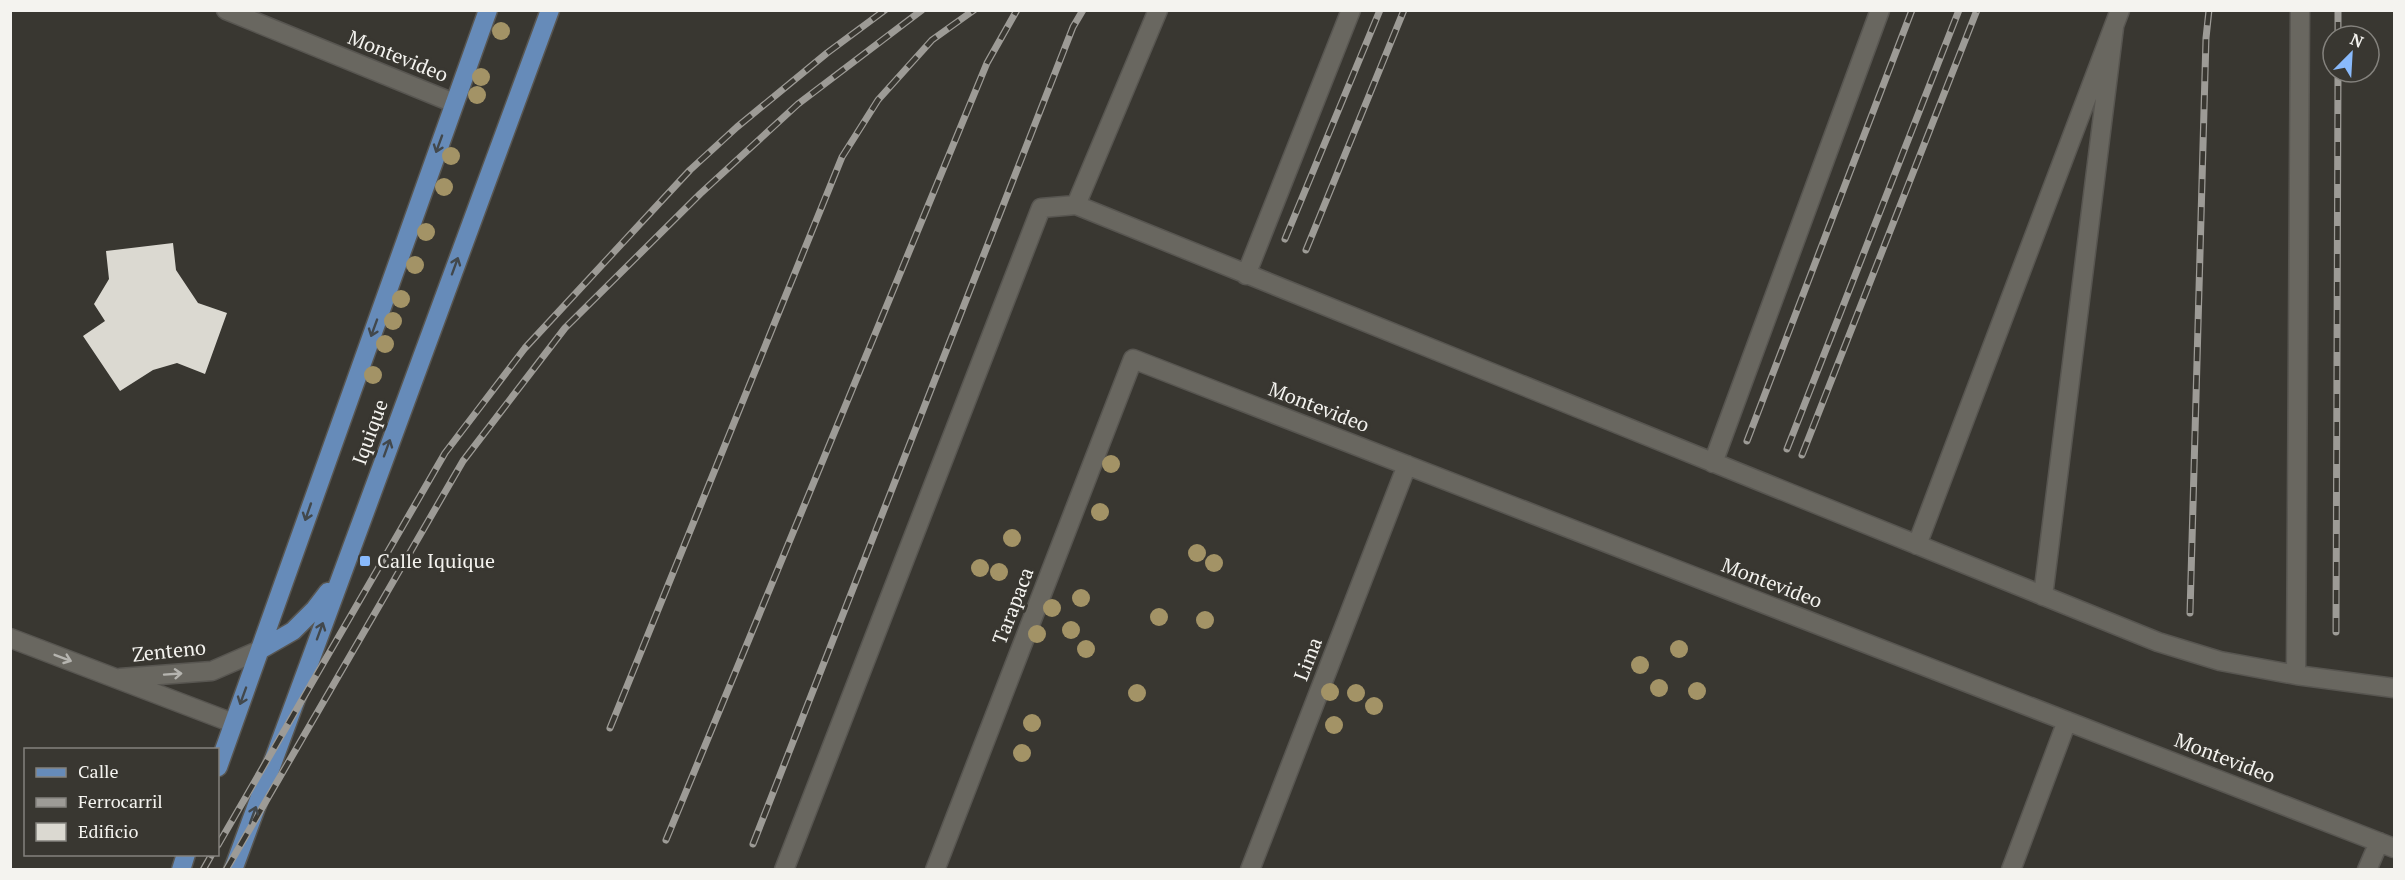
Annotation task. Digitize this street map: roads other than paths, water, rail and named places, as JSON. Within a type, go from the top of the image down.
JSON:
[{"type":"main road","name":"Iquique","points":[[219,764],[488,10]]},
{"type":"main road","name":"Iquique","points":[[233,870],[550,10]]},
{"type":"main road","points":[[260,650],[294,631],[341,576]]},
{"type":"street","name":"Montevideo","points":[[226,10],[454,103]]},
{"type":"street","points":[[1076,205],[1158,10]]},
{"type":"street","points":[[1246,275],[1351,10]]},
{"type":"street","points":[[1713,463],[1880,10]]},
{"type":"street","points":[[2296,675],[2300,10]]},
{"type":"street","points":[[1917,545],[2117,19]]},
{"type":"street","points":[[2043,596],[2117,19]]},
{"type":"street","points":[[784,870],[1041,208],[1076,205],[2158,642],[2220,661],[2296,675],[2394,688]]},
{"type":"street","name":"Montevideo","points":[[1133,359],[2387,845]]},
{"type":"street","name":"Tarapaca","points":[[935,870],[1133,359]]},
{"type":"street","name":"Lima","points":[[1250,870],[1407,465]]},
{"type":"street","name":"Zenteno","points":[[10,638],[233,723]]},
{"type":"street","name":"Zenteno","points":[[115,678],[212,671],[260,650]]},
{"type":"street","points":[[2011,870],[2067,721]]},
{"type":"street","points":[[2367,870],[2387,845]]},
{"type":"railway","points":[[219,843],[445,453],[525,348],[690,170],[737,127],[827,53],[885,10]]},
{"type":"railway","points":[[226,870],[463,461],[565,328],[700,194],[798,104],[922,10]]},
{"type":"railway","points":[[610,728],[842,157],[878,100],[932,40],[974,10]]},
{"type":"railway","points":[[666,840],[987,63],[1017,10]]},
{"type":"railway","points":[[753,844],[1073,27],[1083,10]]},
{"type":"railway","points":[[1285,239],[1380,10]]},
{"type":"railway","points":[[1306,250],[1404,10]]},
{"type":"railway","points":[[1747,441],[1912,10]]},
{"type":"railway","points":[[1787,449],[1959,10]]},
{"type":"railway","points":[[1802,455],[1977,10]]},
{"type":"railway","points":[[2190,613],[2206,38],[2209,10]]},
{"type":"railway","points":[[2338,10],[2338,24]]},
{"type":"railway","points":[[2336,632],[2338,84]]},
{"type":"railway","points":[[203,870],[211,856]]},
{"type":"place","name":"Calle Iquique","points":[[365,561]]}]
